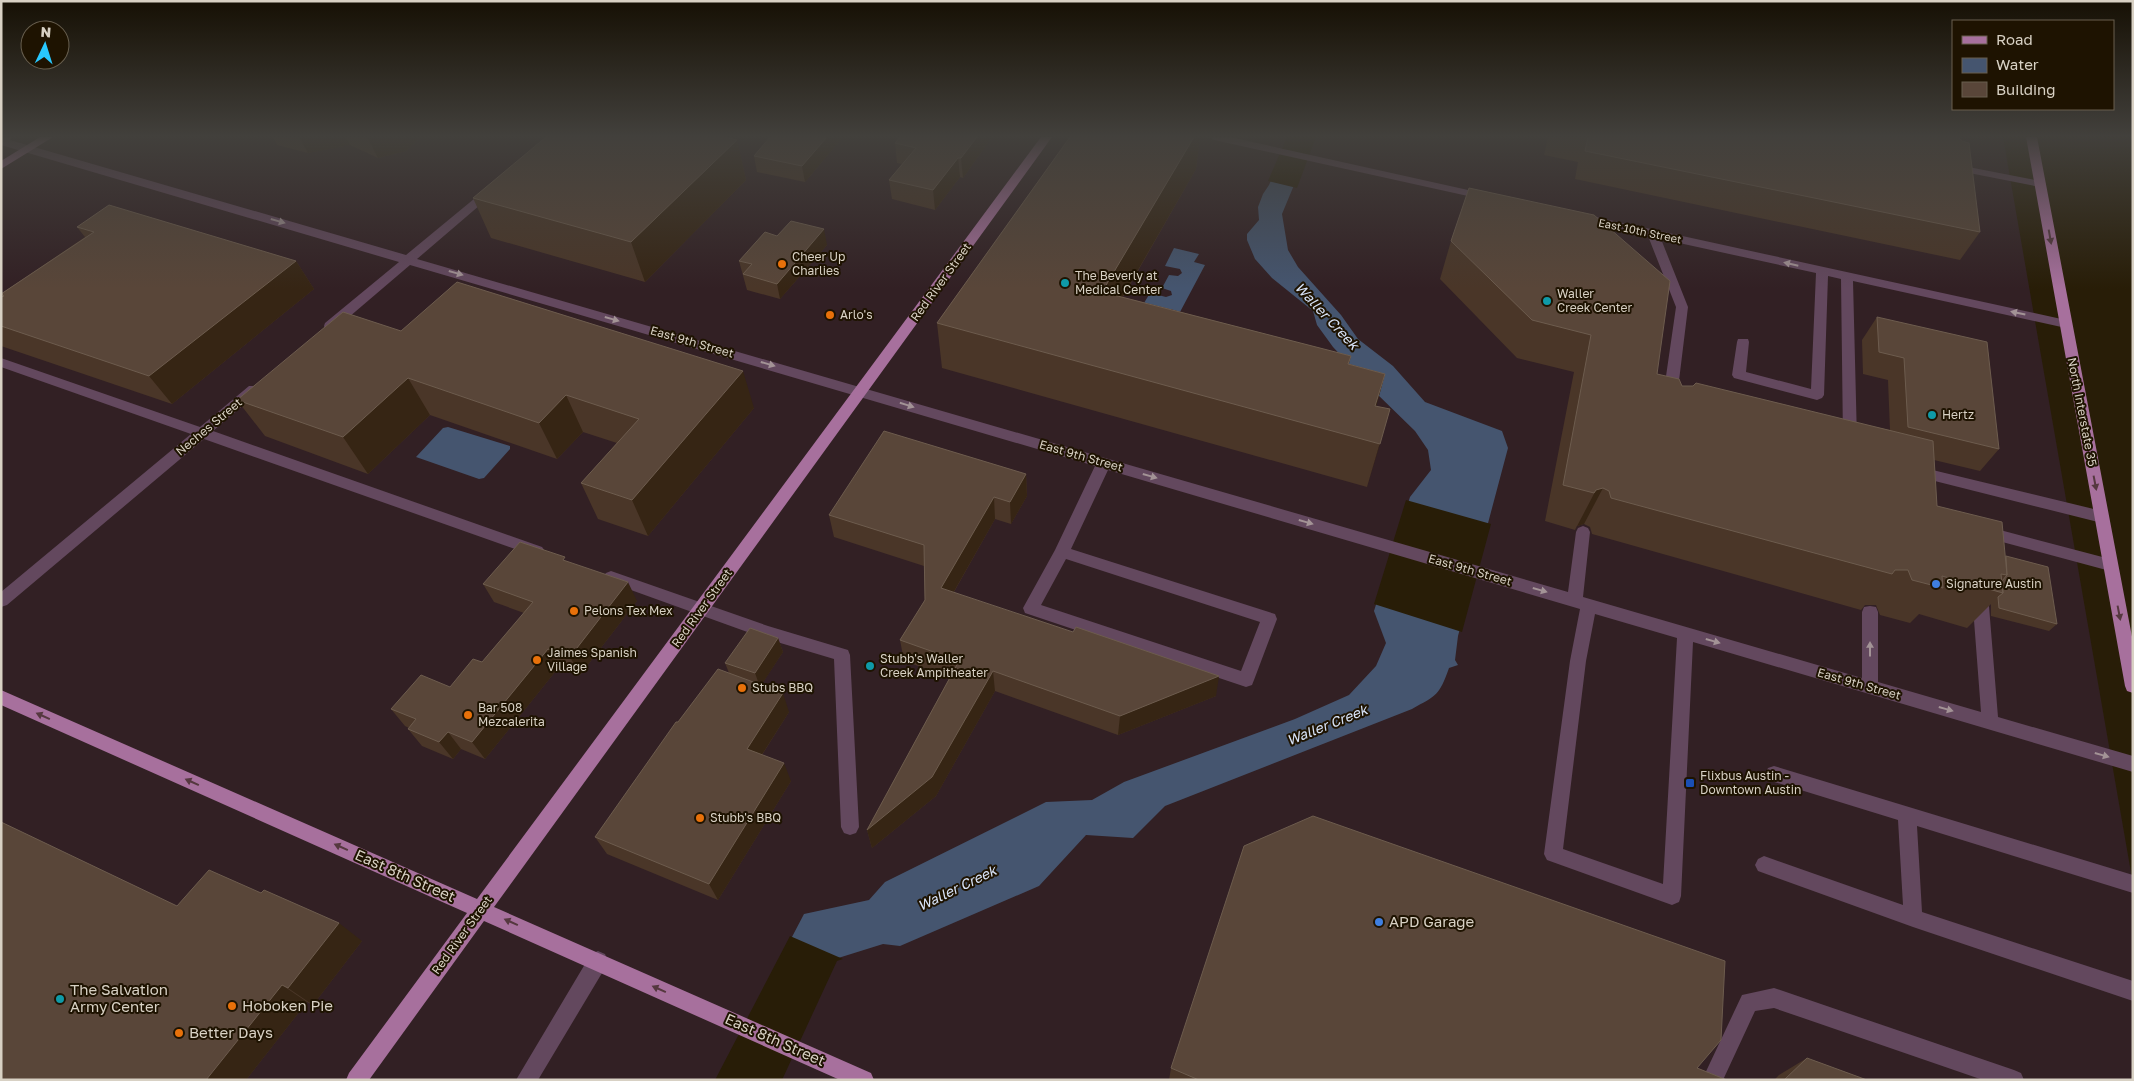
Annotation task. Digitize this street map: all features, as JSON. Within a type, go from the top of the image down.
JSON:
[{"type":"main road","name":"Red River Street","points":[[356,1080],[1011,187]]},
{"type":"main road","name":"North Interstate 35","points":[[2041,187],[2133,686]]},
{"type":"main road","name":"East 8th Street","points":[[1,697],[864,1080]]},
{"type":"street","name":"East 9th Street","points":[[162,187],[2133,764]]},
{"type":"street","points":[[316,337],[494,187]]},
{"type":"street","points":[[1445,187],[1500,200]]},
{"type":"street","name":"East 10th Street","points":[[1566,214],[2066,324]]},
{"type":"street","points":[[1653,233],[1682,307],[1669,409]]},
{"type":"street","points":[[1743,342],[1739,375],[1817,395],[1822,271]]},
{"type":"street","points":[[1847,276],[1850,455]]},
{"type":"street","points":[[1,362],[555,557]]},
{"type":"street","name":"Neches Street","points":[[1,601],[263,382]]},
{"type":"street","points":[[1062,552],[1269,619],[1246,680],[1031,608],[1062,552],[1104,463]]},
{"type":"street","points":[[1904,468],[2102,517]]},
{"type":"street","points":[[1975,539],[1975,529],[2110,565]]},
{"type":"street","points":[[1583,532],[1582,603],[1578,661],[1553,854],[1672,896],[1686,633]]},
{"type":"street","points":[[602,574],[701,609],[842,655],[850,827]]},
{"type":"street","points":[[1978,579],[1990,722]]},
{"type":"street","points":[[1870,612],[1870,687]]},
{"type":"street","points":[[1774,774],[2133,884]]},
{"type":"street","points":[[1907,814],[1912,918]]},
{"type":"street","points":[[1764,865],[1912,918],[2133,991]]},
{"type":"street","points":[[526,1080],[598,962]]},
{"type":"street","points":[[1712,1080],[1749,1002],[1774,998],[2014,1080]]},
{"type":"shaded area","points":[[1,187],[2012,187],[2133,884],[2133,1080],[1,1080]]},
{"type":"water","name":"Waller Creek","points":[[1267,187],[1293,187],[1282,214],[1288,250],[1298,267],[1341,315],[1358,339],[1393,366],[1425,402],[1502,431],[1508,448],[1458,636],[1455,660],[1458,665],[1449,668],[1443,684],[1436,694],[1412,709],[1165,806],[1133,838],[1086,835],[1039,886],[900,946],[883,944],[835,959],[717,1080],[804,914],[869,900],[885,882],[1046,802],[1092,800],[1124,782],[1295,719],[1349,695],[1376,666],[1386,643],[1374,611],[1410,497],[1431,470],[1428,450],[1415,431],[1333,347],[1317,325],[1313,311],[1272,278],[1255,259],[1247,240],[1247,234],[1259,220],[1258,207]]},
{"type":"water","points":[[1174,248],[1199,254],[1194,262],[1205,265],[1180,312],[1170,309],[1164,320],[1138,313],[1150,293],[1166,297],[1172,295],[1171,291],[1162,288],[1169,275],[1178,276],[1182,273],[1180,269],[1165,266]]},
{"type":"water","points":[[448,427],[510,446],[510,449],[484,478],[479,479],[416,457],[443,428]]},
{"type":"pier","points":[[1406,500],[1491,524],[1462,632],[1374,604]]},
{"type":"pier","points":[[790,936],[843,959],[837,961],[782,1080],[715,1080]]},
{"type":"building","points":[[486,187],[688,187],[631,242],[473,198]]},
{"type":"building","points":[[922,187],[935,187],[933,190]]},
{"type":"building","points":[[1034,187],[1164,187],[1102,292],[1351,356],[1348,364],[1385,374],[1375,406],[1390,409],[1380,444],[937,323]]},
{"type":"building","points":[[1763,187],[1974,187],[1980,232]]},
{"type":"building","points":[[1469,188],[1594,215],[1670,281],[1657,374],[1679,379],[1682,386],[1693,386],[1696,383],[1933,441],[1937,506],[2002,522],[2007,575],[2001,574],[2003,593],[1942,576],[1943,588],[1912,580],[1908,570],[1895,570],[1892,574],[1611,498],[1609,491],[1603,488],[1596,490],[1594,493],[1563,485],[1591,335],[1532,320],[1451,241]]},
{"type":"building","points":[[109,205],[296,261],[149,376],[1,326],[1,297],[4,296],[1,294],[94,232],[77,227]]},
{"type":"building","points":[[791,221],[824,229],[777,284],[743,274],[752,264],[739,261],[765,232],[777,236]]},
{"type":"building","points":[[457,282],[743,371],[632,500],[581,483],[639,419],[566,395],[539,423],[408,378],[343,437],[237,400],[343,312],[401,331]]},
{"type":"building","points":[[1877,317],[1987,342],[1999,449],[1908,427],[1904,358],[1879,352]]},
{"type":"building","points":[[884,431],[1026,474],[1010,502],[994,497],[941,588],[1073,632],[1076,627],[1219,676],[1120,716],[993,671],[932,777],[867,830],[959,661],[900,640],[925,600],[924,545],[829,515]]},
{"type":"building","points":[[520,542],[565,557],[563,560],[628,582],[570,657],[548,649],[472,742],[448,732],[439,742],[408,729],[416,719],[391,709],[421,675],[450,687],[473,659],[482,662],[533,602],[483,584]]},
{"type":"building","points":[[2006,556],[2048,567],[2057,624],[1999,608],[1998,597],[2003,593],[2002,581],[2007,575]]},
{"type":"building","points":[[750,628],[778,638],[755,673],[725,663]]},
{"type":"building","points":[[718,669],[783,693],[747,749],[784,763],[709,884],[595,837],[676,722],[678,722]]},
{"type":"building","name":"APD Garage","points":[[1313,816],[1725,961],[1721,1040],[1697,1068],[1727,1080],[1199,1080],[1171,1068],[1244,846]]},
{"type":"building","points":[[1,822],[177,906],[209,870],[261,893],[264,890],[339,923],[288,988],[282,985],[206,1080],[1,1080]]},
{"type":"building","points":[[1807,1058],[1867,1080],[1784,1080]]},
{"type":"place","name":"Cheer Up Charlies","points":[[782,264]]},
{"type":"place","name":"The Beverly at Medical Center","points":[[1065,283]]},
{"type":"place","name":"Waller Creek Center","points":[[1547,301]]},
{"type":"place","name":"Arlo's","points":[[830,315]]},
{"type":"place","name":"Hertz","points":[[1932,415]]},
{"type":"place","name":"Signature Austin","points":[[1936,584]]},
{"type":"place","name":"Pelons Tex Mex","points":[[574,611]]},
{"type":"place","name":"Jaimes Spanish Village","points":[[537,660]]},
{"type":"place","name":"Stubb's Waller Creek Ampitheater","points":[[870,666]]},
{"type":"place","name":"Stubs BBQ","points":[[742,688]]},
{"type":"place","name":"Bar 508 Mezcalerita","points":[[468,715]]},
{"type":"place","name":"Flixbus Austin - Downtown Austin","points":[[1690,783]]},
{"type":"place","name":"Stubb's BBQ","points":[[700,818]]},
{"type":"place","name":"APD Garage","points":[[1379,922]]},
{"type":"place","name":"The Salvation Army Center","points":[[60,999]]},
{"type":"place","name":"Hoboken Pie","points":[[232,1006]]},
{"type":"place","name":"Better Days","points":[[179,1033]]}]
